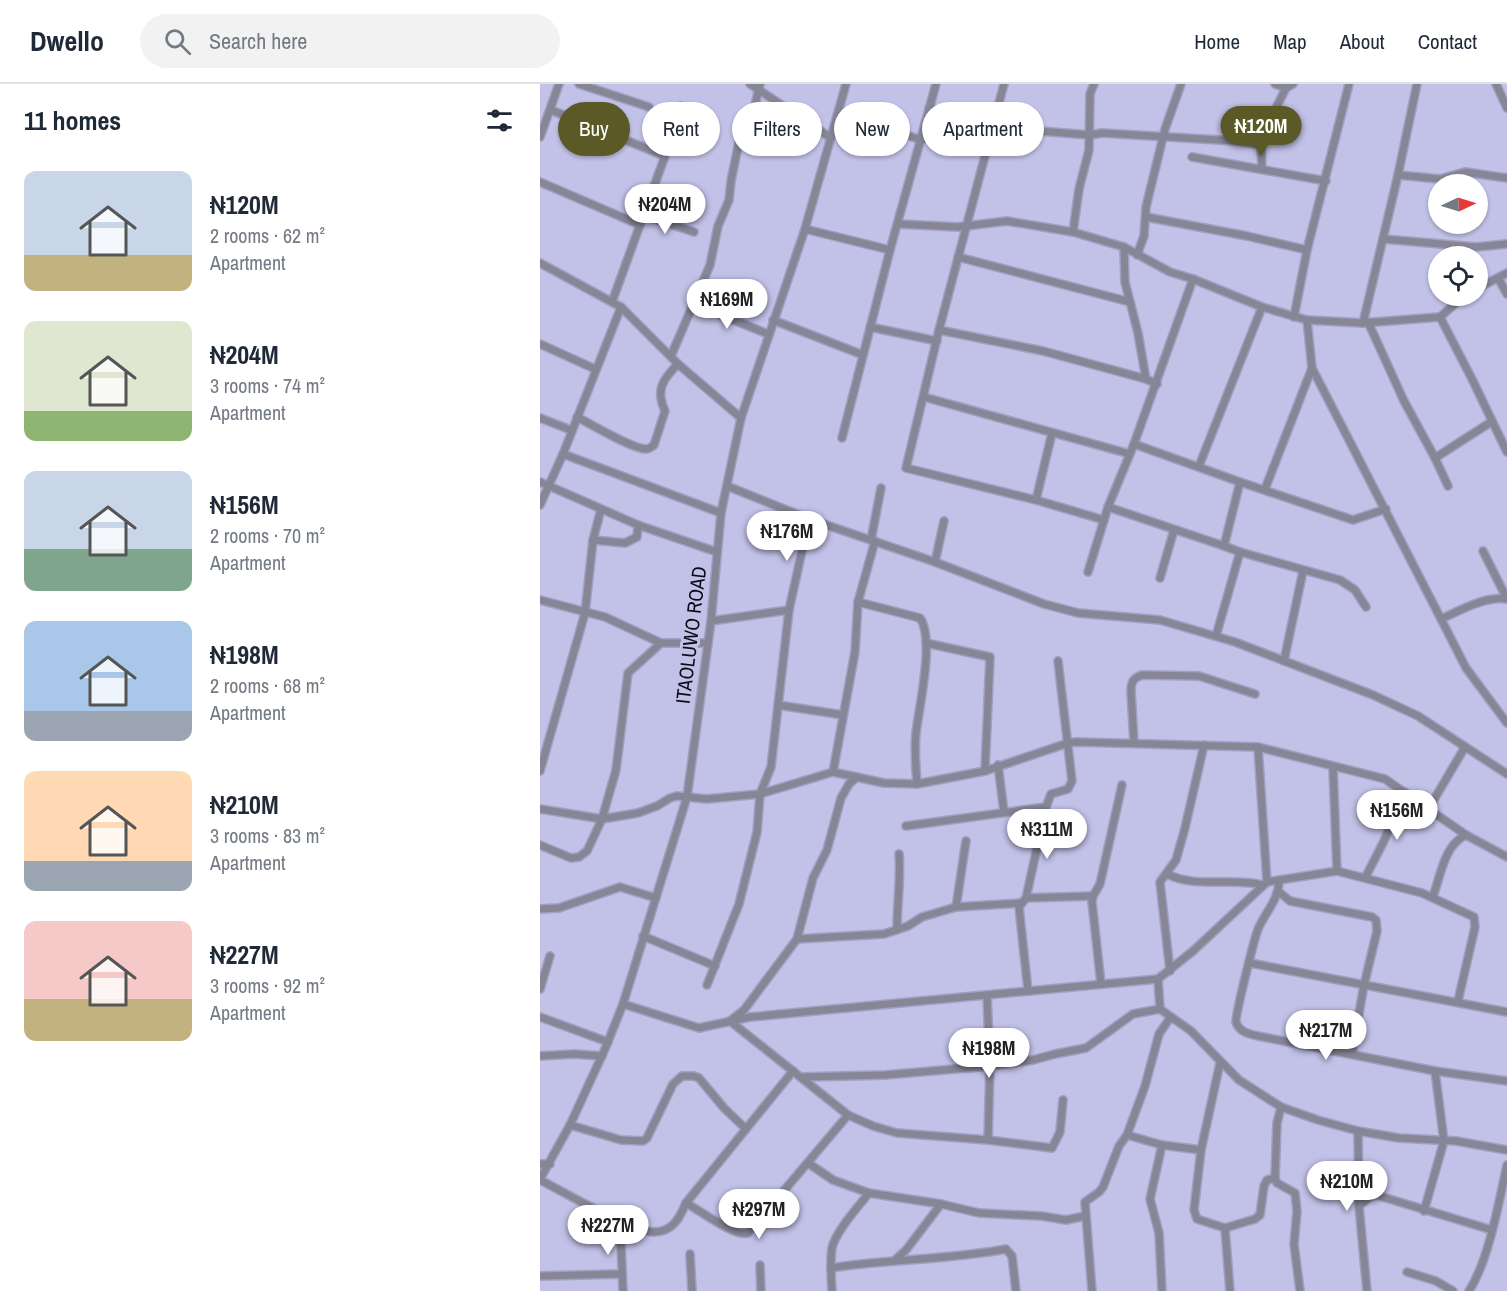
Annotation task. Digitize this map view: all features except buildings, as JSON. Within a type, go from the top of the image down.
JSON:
[{"type":"street","points":[[540,137],[559,84]]},
{"type":"street","points":[[579,84],[642,105]]},
{"type":"street","points":[[750,84],[759,87],[831,138]]},
{"type":"street","name":"ITAOLUWO ROAD","points":[[841,102],[846,84]]},
{"type":"street","points":[[931,102],[936,84]]},
{"type":"street","points":[[1000,102],[1004,84]]},
{"type":"street","points":[[1073,232],[1079,189],[1089,150],[1090,94],[1095,84]]},
{"type":"street","points":[[1137,255],[1144,236],[1146,207],[1180,84]]},
{"type":"street","points":[[1262,169],[1261,145],[1276,108],[1290,86],[1275,84]]},
{"type":"street","points":[[1294,316],[1307,250],[1349,84]]},
{"type":"street","points":[[1418,84],[1365,323],[1448,486]]},
{"type":"street","points":[[1496,84],[1507,108]]},
{"type":"street","points":[[671,356],[710,265],[720,218],[727,206],[739,142],[751,122],[759,87]]},
{"type":"street","points":[[550,110],[642,147]]},
{"type":"street","name":"ITAOLUWO ROAD","points":[[540,1180],[570,1125],[623,1004],[687,797],[711,621],[721,513],[741,418],[805,229],[834,128]]},
{"type":"street","points":[[1044,131],[1236,141],[1261,145]]},
{"type":"street","points":[[842,438],[890,250],[922,140],[910,136]]},
{"type":"street","points":[[612,302],[665,156]]},
{"type":"street","points":[[985,156],[939,330],[906,468],[1036,500],[1104,520]]},
{"type":"street","points":[[1192,157],[1326,181]]},
{"type":"street","points":[[1398,175],[1440,179],[1465,172],[1507,178]]},
{"type":"street","points":[[540,182],[640,225]]},
{"type":"street","points":[[643,215],[694,232]]},
{"type":"street","points":[[1146,217],[1307,250]]},
{"type":"street","points":[[898,224],[966,226],[1007,221],[1073,232],[1124,247],[1170,272],[1262,307],[1307,320],[1365,323],[1440,317],[1453,306]]},
{"type":"street","points":[[805,229],[890,250]]},
{"type":"street","points":[[1383,239],[1476,247],[1507,244]]},
{"type":"street","points":[[1124,247],[1125,282],[1146,379]]},
{"type":"street","points":[[958,257],[1130,302]]},
{"type":"street","points":[[540,263],[621,307],[678,364],[741,418]]},
{"type":"street","points":[[1488,283],[1507,273]]},
{"type":"street","points":[[1498,278],[1507,294]]},
{"type":"street","points":[[1088,572],[1108,507],[1157,384],[1193,279]]},
{"type":"street","points":[[694,304],[768,334]]},
{"type":"street","points":[[540,505],[550,486],[621,307]]},
{"type":"street","points":[[1199,466],[1262,307]]},
{"type":"street","points":[[1440,317],[1473,379],[1491,422],[1507,452]]},
{"type":"street","points":[[773,320],[863,355]]},
{"type":"street","points":[[1307,320],[1312,368],[1466,668],[1507,723]]},
{"type":"street","points":[[870,327],[937,341]]},
{"type":"street","points":[[939,330],[1043,351],[1157,384]]},
{"type":"street","points":[[540,344],[595,369]]},
{"type":"street","points":[[577,417],[616,438],[642,448],[651,447],[654,445],[665,411],[660,401],[662,385],[665,377],[678,364]]},
{"type":"street","points":[[1265,489],[1312,368]]},
{"type":"street","points":[[924,397],[1130,454]]},
{"type":"street","points":[[540,418],[571,430]]},
{"type":"street","points":[[1435,458],[1491,422]]},
{"type":"street","points":[[1036,500],[1052,433]]},
{"type":"street","points":[[1134,444],[1353,520],[1386,509]]},
{"type":"street","points":[[563,454],[721,513]]},
{"type":"street","points":[[540,482],[638,525],[717,552]]},
{"type":"street","points":[[1224,546],[1240,482]]},
{"type":"street","points":[[727,486],[809,519],[934,562],[1044,604],[1078,613],[1160,620],[1216,636],[1284,661],[1373,695],[1418,716],[1507,774]]},
{"type":"street","points":[[833,772],[855,652],[858,602],[873,541],[882,488]]},
{"type":"street","points":[[1108,507],[1240,552],[1340,580],[1355,590],[1366,607]]},
{"type":"street","points":[[540,771],[585,613],[593,540],[601,509]]},
{"type":"street","points":[[707,985],[739,904],[757,832],[760,794],[771,767],[789,610],[809,519]]},
{"type":"street","points":[[934,562],[944,521]]},
{"type":"street","points":[[593,540],[628,542],[636,537],[638,525]]},
{"type":"street","points":[[1160,578],[1174,530]]},
{"type":"street","points":[[1483,551],[1507,599]]},
{"type":"street","points":[[1216,636],[1240,552]]},
{"type":"street","points":[[1284,661],[1303,571]]},
{"type":"street","points":[[1441,619],[1473,605],[1497,598],[1507,599]]},
{"type":"street","points":[[540,600],[605,617],[661,643],[708,643]]},
{"type":"street","points":[[858,602],[920,618],[923,621],[927,643],[916,735],[917,784]]},
{"type":"street","points":[[711,621],[789,610]]},
{"type":"street","points":[[540,845],[571,858],[579,857],[587,851],[602,819],[616,770],[628,673],[661,643]]},
{"type":"street","points":[[927,643],[990,657],[985,771]]},
{"type":"street","points":[[1028,992],[1019,911],[1024,901],[1046,807],[1052,794],[1068,789],[1072,784],[1058,661]]},
{"type":"street","points":[[1134,743],[1131,691],[1134,678],[1142,675],[1199,676],[1255,694]]},
{"type":"street","points":[[778,705],[843,715]]},
{"type":"street","points":[[540,809],[602,819],[638,813],[670,798],[687,797],[707,800],[760,794],[833,772],[884,783],[917,784],[985,771],[1068,743],[1258,747],[1385,779],[1466,835],[1507,857]]},
{"type":"street","points":[[1170,971],[1160,888],[1161,882],[1176,860],[1204,745]]},
{"type":"street","points":[[1258,747],[1265,883]]},
{"type":"street","points":[[1429,808],[1465,747]]},
{"type":"street","points":[[998,765],[1004,812]]},
{"type":"street","points":[[1333,766],[1337,871]]},
{"type":"street","points":[[730,1020],[744,1010],[797,939],[813,878],[827,850],[841,798],[849,784],[857,777]]},
{"type":"street","points":[[1101,984],[1094,935],[1093,896],[1100,884],[1122,785]]},
{"type":"street","points":[[1365,878],[1405,792]]},
{"type":"street","points":[[906,826],[1046,807]]},
{"type":"street","points":[[1433,896],[1449,849],[1457,839],[1466,835]]},
{"type":"street","points":[[956,907],[966,842]]},
{"type":"street","points":[[897,930],[901,882],[899,854]]},
{"type":"street","points":[[1167,874],[1175,878],[1200,882],[1265,883],[1337,871],[1433,896],[1474,917],[1475,927],[1458,1001]]},
{"type":"street","points":[[1279,880],[1279,892],[1259,927],[1235,1016],[1240,1030],[1258,1036],[1435,1071],[1507,1081]]},
{"type":"street","points":[[623,1004],[699,1028],[730,1020],[1158,979],[1170,971],[1265,883]]},
{"type":"street","points":[[540,909],[560,908],[620,887],[656,898]]},
{"type":"street","points":[[1279,892],[1290,901],[1372,917],[1376,920],[1377,931],[1364,985],[1352,1054]]},
{"type":"street","points":[[797,939],[884,934],[922,917],[956,907],[1093,896]]},
{"type":"street","points":[[643,936],[715,966]]},
{"type":"street","points":[[540,989],[550,956]]},
{"type":"street","points":[[1250,963],[1507,1012]]},
{"type":"street","points":[[1158,979],[1160,1009],[1191,1031],[1239,1080],[1281,1107],[1358,1131],[1507,1150]]},
{"type":"street","points":[[987,995],[990,1066],[988,1140]]},
{"type":"street","points":[[802,1077],[885,1076],[1033,1060],[1086,1048],[1133,1014],[1160,1009]]},
{"type":"street","points":[[540,1017],[608,1042]]},
{"type":"street","points":[[1092,1291],[1085,1202],[1100,1192],[1103,1187],[1119,1146],[1127,1135],[1145,1086],[1159,1034],[1170,1018]]},
{"type":"street","points":[[730,1020],[738,1029],[848,1114],[873,1126],[897,1133],[1052,1148],[1060,1132],[1064,1100]]},
{"type":"street","points":[[540,1056],[574,1054],[602,1056]]},
{"type":"street","points":[[1220,1063],[1201,1150],[1194,1210],[1197,1219],[1225,1228],[1255,1219],[1260,1215],[1264,1186],[1267,1180],[1275,1178]]},
{"type":"street","points":[[540,1180],[620,1221],[647,1231],[668,1229],[679,1220],[686,1203],[794,1071]]},
{"type":"street","points":[[1424,1211],[1444,1141],[1435,1071]]},
{"type":"street","points":[[570,1125],[621,1140],[643,1141],[647,1138],[677,1078],[688,1075],[699,1078],[724,1108],[746,1129]]},
{"type":"street","points":[[1281,1107],[1277,1123],[1275,1178],[1277,1183],[1295,1193],[1297,1211],[1294,1244],[1300,1291]]},
{"type":"street","points":[[686,1203],[744,1235],[848,1114]]},
{"type":"street","points":[[1358,1131],[1359,1206],[1367,1291]]},
{"type":"street","points":[[1127,1135],[1162,1145],[1201,1150]]},
{"type":"street","points":[[1162,1145],[1150,1199],[1159,1233],[1162,1291]]},
{"type":"street","points":[[808,1163],[833,1180],[869,1193],[941,1204],[978,1213],[1041,1216],[1066,1220],[1085,1216]]},
{"type":"street","points":[[540,1164],[550,1164]]},
{"type":"street","points":[[1469,1291],[1492,1230],[1507,1165]]},
{"type":"street","points":[[832,1291],[832,1247],[869,1193]]},
{"type":"street","points":[[1359,1206],[1376,1195],[1492,1230]]},
{"type":"street","points":[[894,1261],[906,1250],[941,1204]]},
{"type":"street","points":[[620,1221],[622,1291]]},
{"type":"street","points":[[1225,1228],[1230,1291]]},
{"type":"street","points":[[831,1268],[972,1255],[1006,1249],[1012,1256],[1016,1291]]},
{"type":"street","points":[[690,1254],[692,1291]]},
{"type":"street","points":[[760,1265],[761,1291]]},
{"type":"street","points":[[1407,1272],[1436,1281],[1452,1291]]},
{"type":"street","points":[[540,1276],[621,1274]]}]
